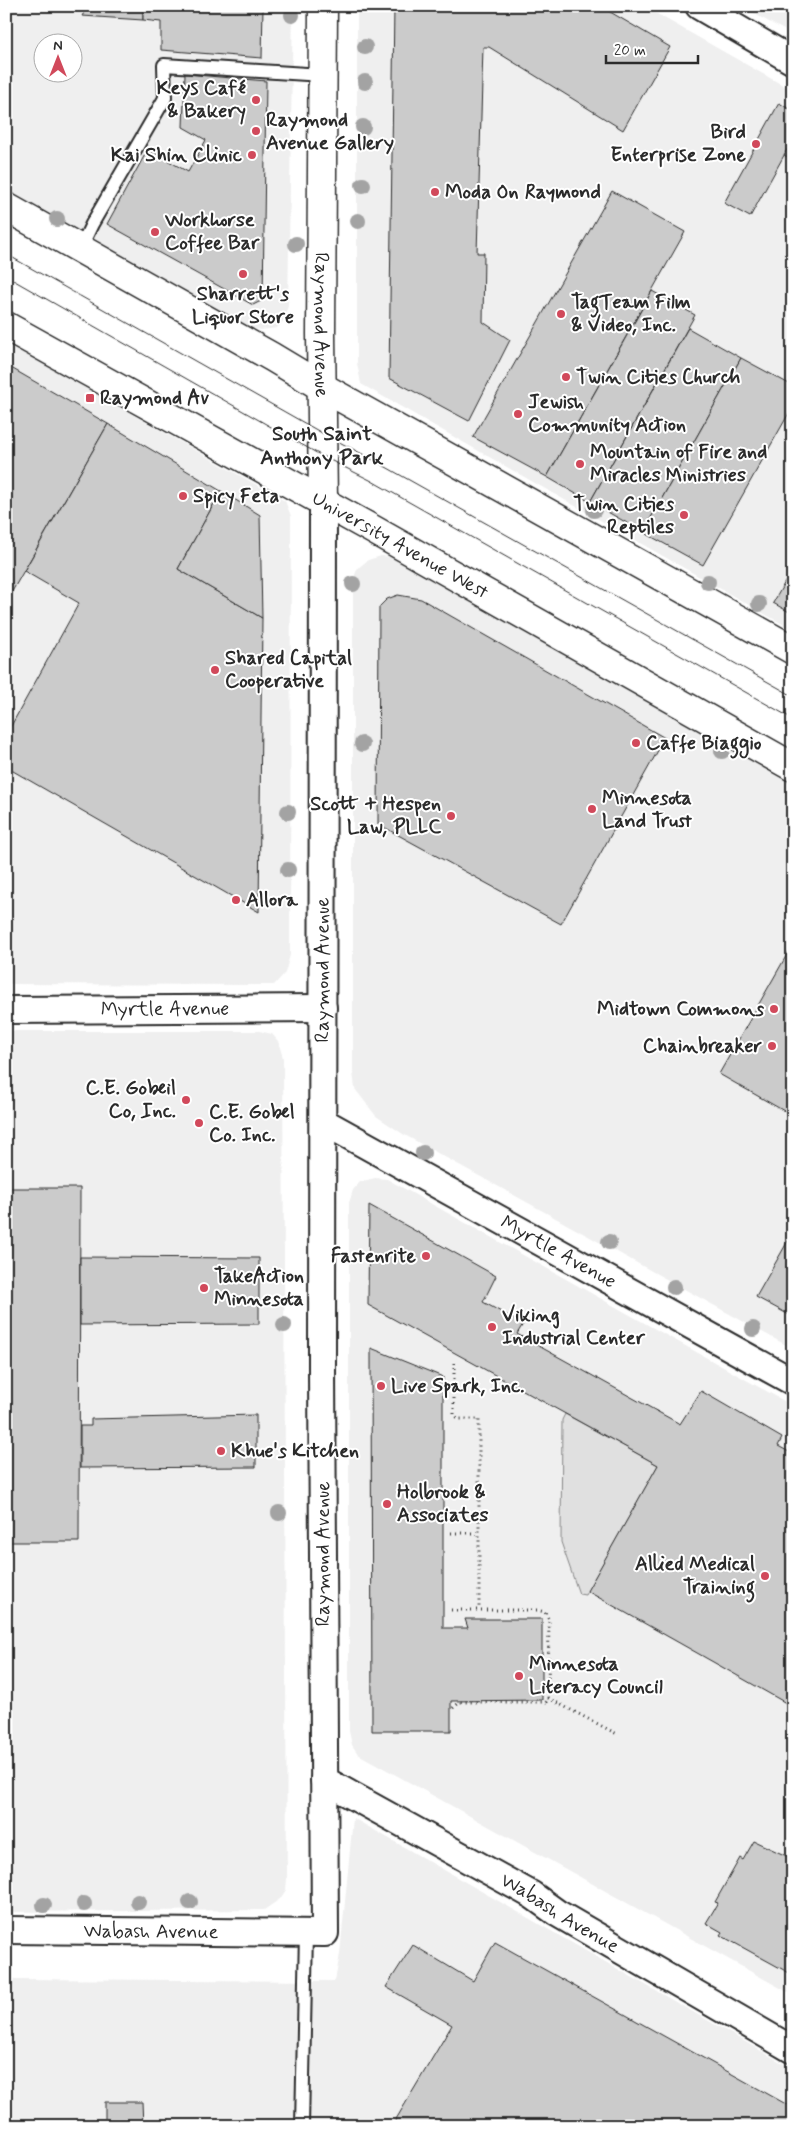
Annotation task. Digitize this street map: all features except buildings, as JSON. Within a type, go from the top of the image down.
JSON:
[{"type":"main road","name":"Raymond Avenue","points":[[323,6],[323,502]]},
{"type":"main road","points":[[6,207],[322,387],[793,650]]},
{"type":"main road","name":"University Avenue West","points":[[6,326],[793,767]]},
{"type":"street","points":[[699,6],[793,61]]},
{"type":"street","name":"Raymond Avenue","points":[[316,1932],[324,1780],[322,1367],[324,1122],[323,502]]},
{"type":"street","name":"Myrtle Avenue","points":[[6,1010],[323,1008]]},
{"type":"street","name":"Myrtle Avenue","points":[[324,1122],[793,1382]]},
{"type":"street","name":"Wabash Avenue","points":[[324,1780],[532,1895],[556,1913],[793,2050]]},
{"type":"street","name":"Wabash Avenue","points":[[6,1930],[316,1932]]},
{"type":"lane","points":[[80,249],[92,224],[165,98],[164,65],[322,75]]},
{"type":"lane","points":[[302,2126],[316,1932]]},
{"type":"path","points":[[454,1364],[454,1415],[459,1419],[479,1419],[479,1610]]},
{"type":"path","points":[[451,1533],[479,1533]]},
{"type":"path","points":[[451,1610],[537,1610],[545,1612],[549,1620],[548,1698],[546,1702],[460,1702],[452,1710]]},
{"type":"path","points":[[548,1698],[617,1734]]},
{"type":"shaded area","points":[[6,6],[293,6],[288,306],[283,321],[277,328],[261,330],[252,328],[6,189]]},
{"type":"shaded area","points":[[357,6],[643,6],[793,91],[793,630],[361,384],[357,363]]},
{"type":"shaded area","points":[[740,6],[793,6],[793,35]]},
{"type":"shaded area","points":[[6,343],[285,501],[291,516],[290,955],[285,973],[274,985],[6,984]]},
{"type":"shaded area","points":[[381,556],[390,557],[793,783],[793,1349],[403,1134],[376,1116],[355,1089],[353,1072],[353,581],[357,569],[368,560]]},
{"type":"shaded area","points":[[6,1031],[259,1031],[272,1034],[278,1041],[283,1058],[287,1879],[286,1890],[280,1899],[264,1910],[6,1912]]},
{"type":"shaded area","points":[[375,1178],[387,1179],[793,1406],[793,1995],[358,1754],[352,1745],[349,1731],[349,1203],[353,1190],[360,1182]]},
{"type":"shaded area","points":[[565,1414],[658,1465],[585,1595],[579,1594],[561,1542],[562,1420]]},
{"type":"shaded area","points":[[353,1818],[793,2069],[793,2126],[6,2126],[6,1979],[335,1981],[340,1954]]},
{"type":"tram line","points":[[6,254],[793,696]]},
{"type":"tram line","points":[[6,276],[322,456],[370,480],[793,719]]},
{"type":"place","name":"Keys Café & Bakery","points":[[256,100]]},
{"type":"place","name":"Raymond Avenue Gallery","points":[[256,131]]},
{"type":"place","name":"Bird Enterprise Zone","points":[[756,144]]},
{"type":"place","name":"Kai Shin Clinic","points":[[252,155]]},
{"type":"place","name":"Moda On Raymond","points":[[435,192]]},
{"type":"place","name":"Workhorse Coffee Bar","points":[[155,232]]},
{"type":"place","name":"Sharrett's Liquor Store","points":[[243,274]]},
{"type":"place","name":"TagTeam Film & Video, Inc.","points":[[561,314]]},
{"type":"place","name":"Twin Cities Church","points":[[566,377]]},
{"type":"place","name":"Raymond Av","points":[[90,398]]},
{"type":"place","name":"Jewish Community Action","points":[[518,414]]},
{"type":"place","name":"Mountain of Fire and Miracles Ministries","points":[[580,464]]},
{"type":"place","name":"Spicy Feta","points":[[183,496]]},
{"type":"place","name":"Twin Cities Reptiles","points":[[684,515]]},
{"type":"place","name":"Shared Capital Cooperative","points":[[215,670]]},
{"type":"place","name":"Caffe Biaggio","points":[[636,743]]},
{"type":"place","name":"Minnesota Land Trust","points":[[592,809]]},
{"type":"place","name":"Scott + Hespen Law, PLLC","points":[[451,816]]},
{"type":"place","name":"Allora","points":[[236,900]]},
{"type":"place","name":"Midtown Commons","points":[[774,1009]]},
{"type":"place","name":"Chainbreaker","points":[[772,1046]]},
{"type":"place","name":"C.E. Gobeil Co, Inc.","points":[[186,1100]]},
{"type":"place","name":"C.E. Gobel Co. Inc.","points":[[199,1123]]},
{"type":"place","name":"Fastenrite","points":[[426,1256]]},
{"type":"place","name":"TakeAction Minnesota","points":[[204,1288]]},
{"type":"place","name":"Viking Industrial Center","points":[[492,1327]]},
{"type":"place","name":"Live Spark, Inc.","points":[[381,1386]]},
{"type":"place","name":"Khue's Kitchen","points":[[221,1451]]},
{"type":"place","name":"Holbrook & Associates","points":[[387,1504]]},
{"type":"place","name":"Allied Medical Training","points":[[765,1576]]},
{"type":"place","name":"Minnesota Literacy Council","points":[[519,1676]]},
{"type":"district","name":"South Saint Anthony Park","points":[[322,446]]}]
